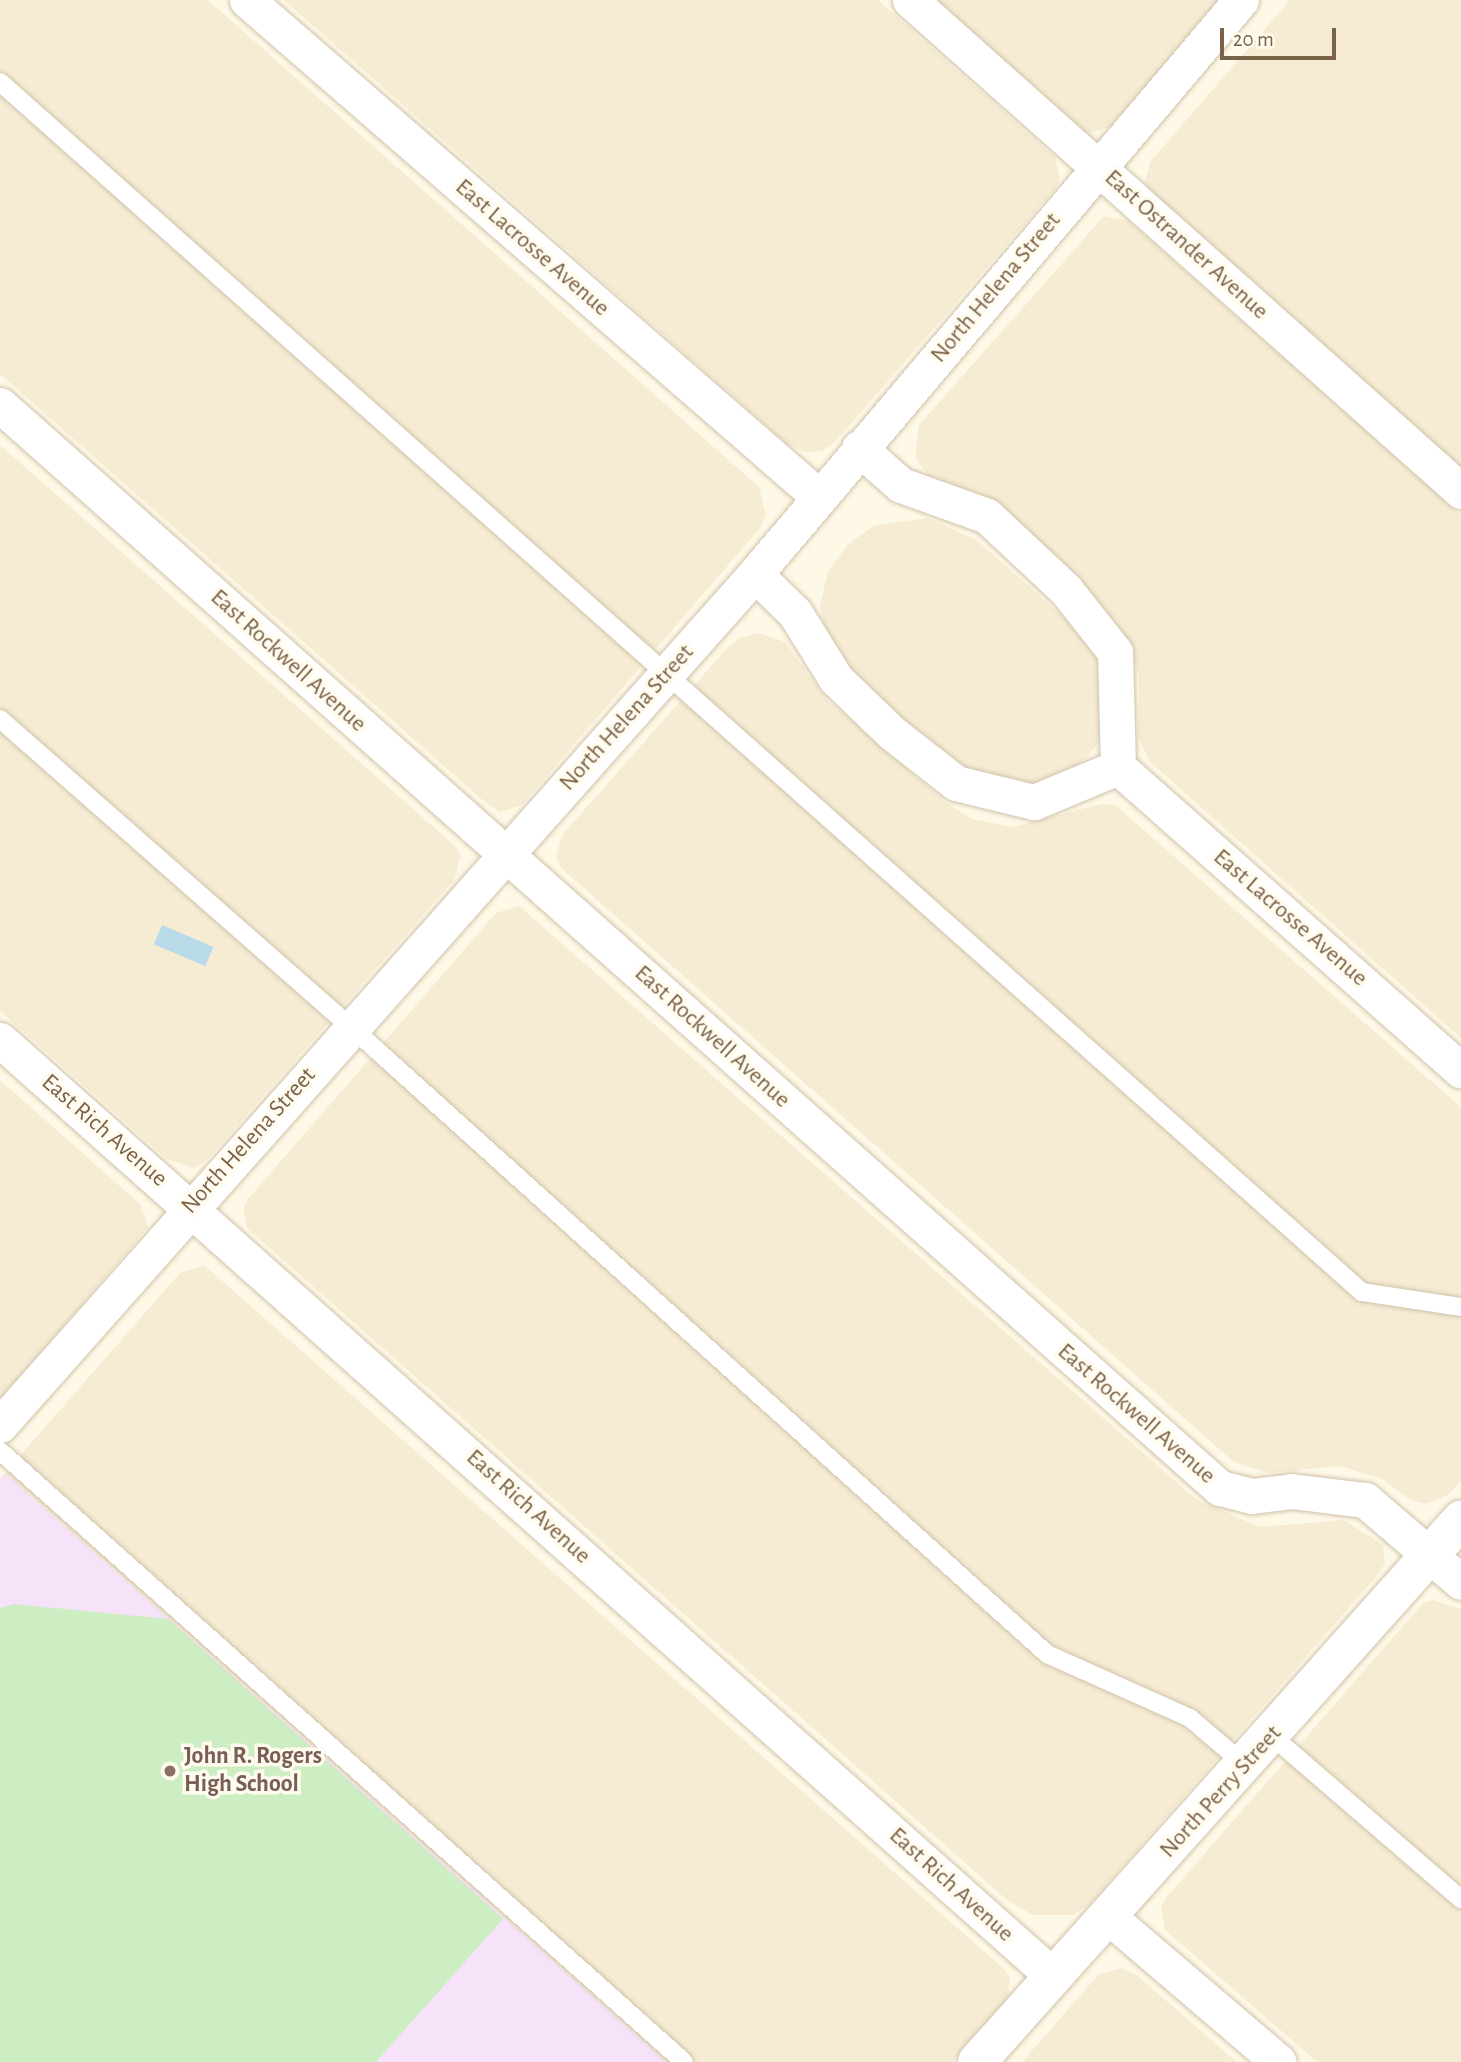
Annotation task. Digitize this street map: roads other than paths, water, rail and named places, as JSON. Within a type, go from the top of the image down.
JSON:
[{"type":"street","name":"East Lacrosse Avenue","points":[[247,0],[818,496]]},
{"type":"street","name":"East Ostrander Avenue","points":[[910,0],[1461,491]]},
{"type":"street","name":"North Helena Street","points":[[0,1425],[190,1206],[755,574],[818,496],[1241,0]]},
{"type":"street","name":"East Rockwell Avenue","points":[[0,405],[1220,1488],[1252,1496],[1291,1491],[1365,1500],[1461,1582]]},
{"type":"street","points":[[755,574],[794,613],[836,679],[892,733],[956,783],[1034,802],[1118,767],[1115,652],[1066,590],[987,516],[901,485],[859,448]]},
{"type":"street","name":"East Lacrosse Avenue","points":[[1118,767],[1461,1070]]},
{"type":"street","name":"East Rich Avenue","points":[[0,1040],[190,1206],[1054,1977]]},
{"type":"street","name":"North Perry Street","points":[[977,2062],[1272,1736],[1461,1520]]},
{"type":"street","points":[[1109,1917],[1279,2062]]},
{"type":"lane","points":[[0,82],[1362,1292],[1461,1307]]},
{"type":"lane","points":[[0,719],[351,1027],[1047,1654],[1190,1718],[1245,1765]]},
{"type":"lane","points":[[0,1451],[684,2062]]},
{"type":"lane","points":[[1272,1736],[1461,1899]]},
{"type":"water","points":[[162,925],[214,947],[205,966],[154,944]]},
{"type":"place","name":"John R. Rogers High School","points":[[170,1771]]}]
